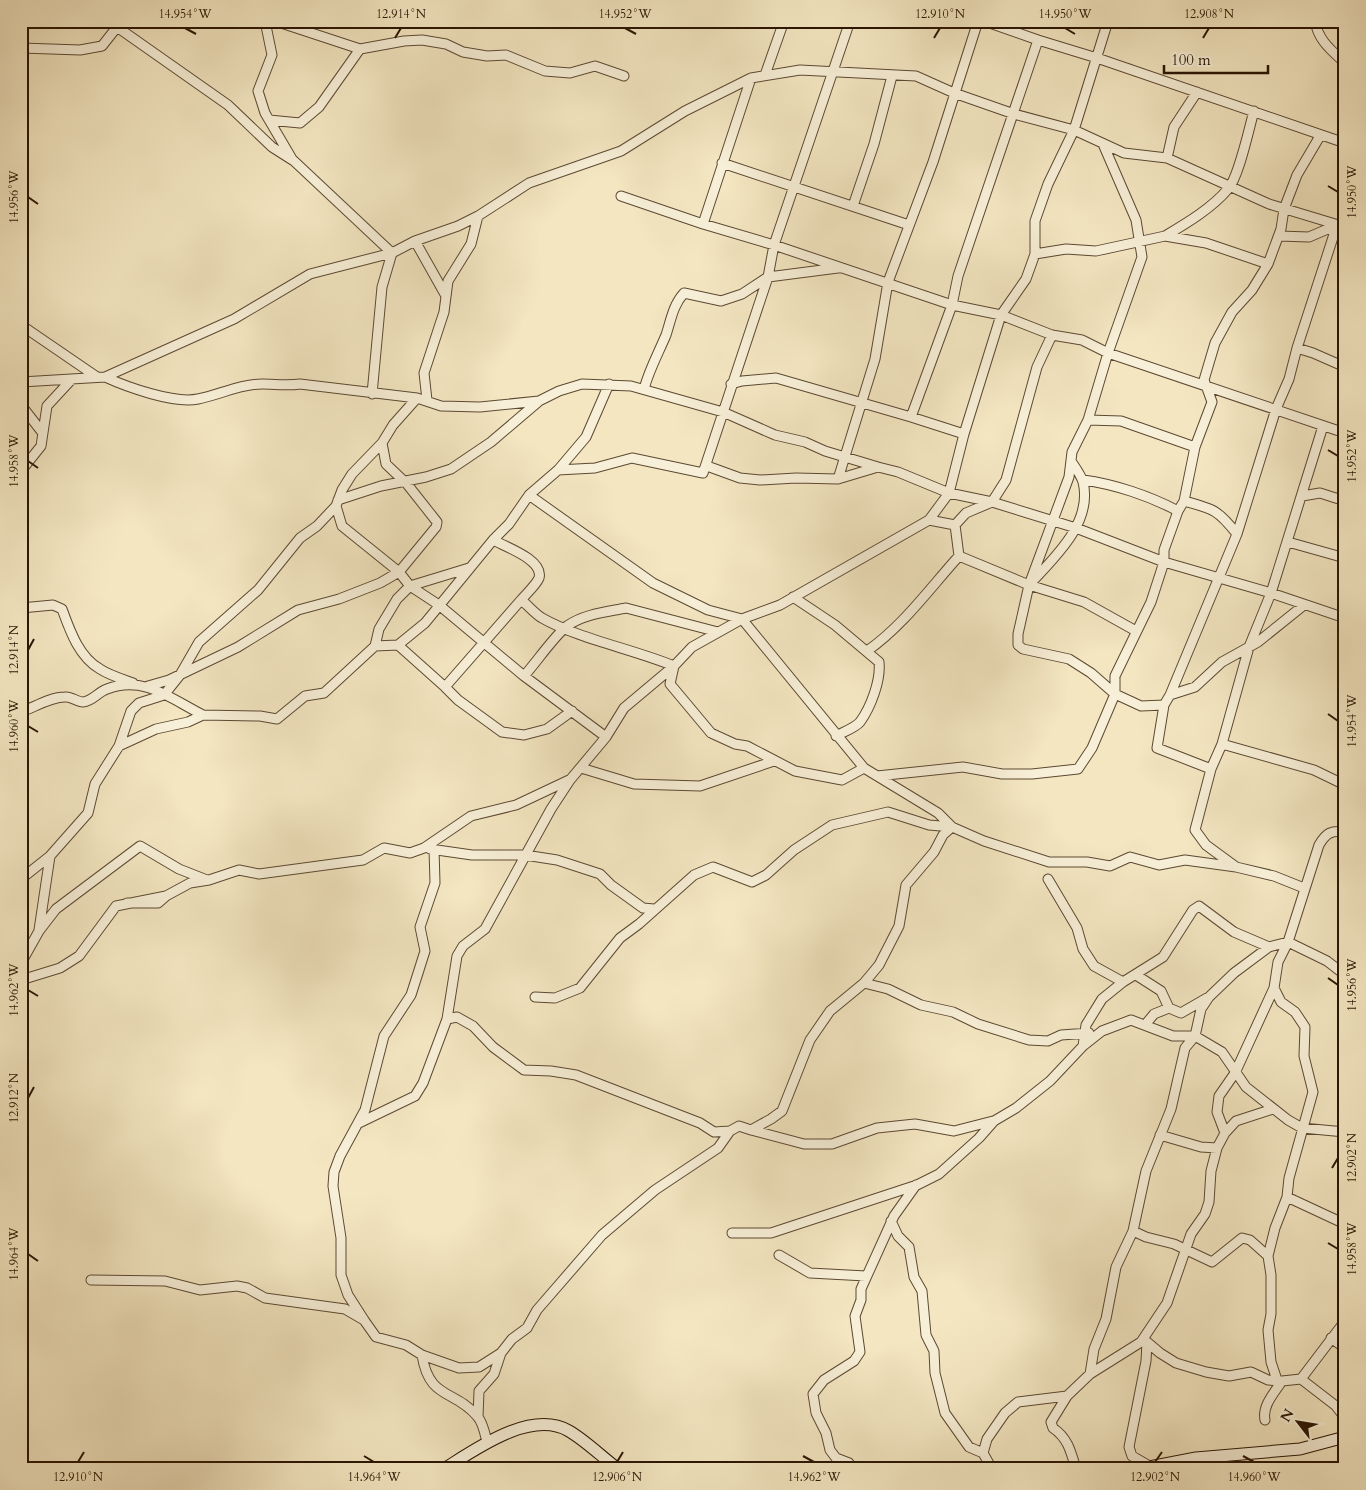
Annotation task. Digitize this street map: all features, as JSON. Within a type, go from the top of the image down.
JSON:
[{"type":"main road","points":[[444,1469],[487,1442],[526,1427],[548,1424],[568,1430],[618,1469]]},
{"type":"main road","points":[[1139,1469],[1196,1458],[1300,1450],[1345,1437]]},
{"type":"street","points":[[106,21],[228,105],[272,147],[294,161],[392,253]]},
{"type":"street","points":[[21,48],[80,50],[102,46],[117,27],[132,21]]},
{"type":"street","points":[[264,21],[272,55],[258,91],[264,114],[294,161]]},
{"type":"street","points":[[274,21],[360,49],[404,41],[422,40],[438,42],[463,52],[487,56],[506,55],[545,71],[570,72],[595,66],[624,76]]},
{"type":"street","points":[[765,75],[784,21]]},
{"type":"street","points":[[558,470],[595,468],[632,458],[703,474],[731,384],[768,277],[774,245],[850,21]]},
{"type":"street","points":[[838,479],[863,402],[874,359],[888,282],[933,162],[978,21]]},
{"type":"street","points":[[984,21],[1345,143]]},
{"type":"street","points":[[359,1123],[415,1096],[447,1019],[457,956],[463,946],[485,929],[570,780],[606,737],[624,708],[674,666],[692,647],[742,619],[780,605],[929,520],[949,493],[964,434],[1001,315],[1026,279],[1035,254],[1035,221],[1048,184],[1074,130],[1108,21]]},
{"type":"street","points":[[1315,21],[1316,30],[1324,42],[1345,62]]},
{"type":"street","points":[[911,417],[952,305],[958,276],[1038,40]]},
{"type":"street","points":[[269,120],[300,123],[319,107],[360,49]]},
{"type":"street","points":[[21,382],[101,377],[162,353],[234,319],[310,274],[392,253],[415,241],[458,226],[478,216],[529,183],[554,172],[621,151],[685,110],[751,78],[800,70],[916,76],[954,93],[1014,114],[1074,130],[1124,153],[1167,158],[1217,180],[1229,188],[1284,210],[1341,226]]},
{"type":"street","points":[[853,206],[874,144],[892,76]]},
{"type":"street","points":[[703,224],[751,78]]},
{"type":"street","points":[[1167,158],[1174,127],[1197,92]]},
{"type":"street","points":[[1165,236],[1187,223],[1229,188],[1244,150],[1254,111]]},
{"type":"street","points":[[877,776],[963,768],[1002,774],[1040,774],[1078,769],[1092,748],[1115,694],[1115,676],[1151,602],[1164,562],[1164,550],[1178,511],[1184,501],[1195,447],[1212,402],[1204,380],[1215,344],[1232,312],[1252,290],[1268,264],[1279,236],[1284,210],[1297,175],[1320,136]]},
{"type":"street","points":[[1103,144],[1136,220],[1142,257],[1108,353],[1088,420],[1072,452],[1069,477],[1029,585],[1018,634],[1018,645],[1023,649],[1069,659],[1091,673],[1115,694],[1140,706],[1164,705]]},
{"type":"street","points":[[722,163],[909,225]]},
{"type":"street","points":[[620,196],[843,267],[952,305],[1001,315],[1052,335],[1082,340],[1108,353],[1345,433]]},
{"type":"street","points":[[427,400],[424,373],[444,312],[448,281],[471,244],[478,216]]},
{"type":"street","points":[[1279,236],[1309,238],[1341,226]]},
{"type":"street","points":[[1211,769],[1157,748],[1164,705],[1170,695],[1237,534],[1276,409],[1290,379],[1297,348],[1341,226]]},
{"type":"street","points":[[1035,254],[1066,249],[1096,251],[1165,236],[1206,243],[1268,264]]},
{"type":"street","points":[[415,241],[446,296]]},
{"type":"street","points":[[372,394],[382,288],[392,253]]},
{"type":"street","points":[[644,389],[650,368],[665,336],[676,302],[684,293],[721,301],[742,294],[768,277],[843,267]]},
{"type":"street","points":[[21,325],[101,377],[169,397],[196,400],[235,388],[262,384],[281,386],[300,384],[417,398],[442,406],[480,407],[539,402]]},
{"type":"street","points":[[867,650],[880,642],[959,556],[955,525],[966,513],[992,502],[1006,480],[1037,367],[1052,335]]},
{"type":"street","points":[[1297,348],[1345,366]]},
{"type":"street","points":[[731,384],[742,381],[776,378],[863,402],[964,434]]},
{"type":"street","points":[[21,471],[41,446],[47,406],[72,379]]},
{"type":"street","points":[[337,503],[381,486],[451,470],[491,442],[539,402],[559,391],[582,384],[608,384],[644,389],[723,412],[774,435],[805,442],[846,458],[898,472],[949,493],[992,502],[1076,528],[1164,562],[1271,593],[1345,618]]},
{"type":"street","points":[[375,646],[398,645],[425,623],[493,540],[509,524],[529,496],[558,470],[586,437],[608,384]]},
{"type":"street","points":[[21,879],[50,856],[88,813],[95,784],[119,746],[131,711],[139,703],[164,695],[180,675],[199,642],[258,590],[300,538],[317,526],[337,503],[352,474],[382,443],[393,425],[417,398]]},
{"type":"street","points":[[21,405],[42,432]]},
{"type":"street","points":[[1088,420],[1121,421],[1195,447]]},
{"type":"street","points":[[1236,867],[1206,845],[1195,830],[1211,769],[1222,744],[1249,647],[1271,593],[1323,426]]},
{"type":"street","points":[[148,686],[180,675],[238,647],[298,610],[339,599],[380,584],[399,572],[436,527],[437,522],[404,482],[386,464],[382,443]]},
{"type":"street","points":[[1029,585],[1057,555],[1076,528],[1085,499],[1082,480],[1072,461]]},
{"type":"street","points":[[707,466],[740,478],[760,480],[796,478],[838,479],[878,467]]},
{"type":"street","points":[[1082,480],[1128,491],[1178,511]]},
{"type":"street","points":[[1302,496],[1320,493],[1345,501]]},
{"type":"street","points":[[529,496],[653,583],[708,610],[742,619],[864,768],[938,813],[952,827]]},
{"type":"street","points":[[1184,501],[1211,508],[1222,515],[1237,534]]},
{"type":"street","points":[[337,503],[342,526],[399,572],[410,586],[439,605],[524,676],[606,737]]},
{"type":"street","points":[[929,520],[955,525]]},
{"type":"street","points":[[445,687],[538,579],[540,570],[535,562],[493,540]]},
{"type":"street","points":[[1288,542],[1345,558]]},
{"type":"street","points":[[959,556],[1029,585],[1084,602],[1136,631]]},
{"type":"street","points":[[119,746],[156,729],[188,722],[203,716],[260,716],[277,719],[305,696],[324,692],[375,646],[380,629],[397,599],[410,586],[472,567]]},
{"type":"street","points":[[793,597],[835,625],[879,662],[880,671],[870,703],[859,723],[836,736]]},
{"type":"street","points":[[521,600],[541,617],[674,666]]},
{"type":"street","points":[[21,608],[53,605],[62,610],[74,641],[99,669],[133,683],[148,686],[203,716]]},
{"type":"street","points":[[1170,695],[1195,687],[1222,662],[1249,647],[1304,605]]},
{"type":"street","points":[[524,676],[566,627],[584,617],[626,608],[718,632]]},
{"type":"street","points":[[398,645],[458,700],[502,732],[524,735],[547,729],[572,711]]},
{"type":"street","points":[[674,666],[670,684],[711,734],[735,744],[747,746],[795,771],[842,780],[864,768]]},
{"type":"street","points":[[21,712],[53,699],[67,696],[82,702],[92,699],[106,689],[133,683]]},
{"type":"street","points":[[1222,744],[1314,770],[1345,785]]},
{"type":"street","points":[[581,768],[634,784],[700,786],[774,761]]},
{"type":"street","points":[[424,848],[447,830],[471,816],[516,805],[570,780]]},
{"type":"street","points":[[535,998],[555,998],[580,988],[620,938],[639,924],[654,908],[694,875],[713,867],[752,882],[766,875],[794,850],[832,825],[888,812],[929,825],[952,827],[1050,862],[1086,862],[1110,866],[1130,857],[1159,865],[1185,860],[1236,867],[1274,876],[1304,888]]},
{"type":"street","points":[[751,1130],[772,1119],[782,1110],[810,1040],[822,1020],[864,983],[884,957],[899,926],[906,885],[934,852],[943,835],[952,827]]},
{"type":"street","points":[[1225,1133],[1217,1112],[1219,1096],[1235,1074],[1274,988],[1278,962],[1288,942],[1318,845],[1324,835],[1332,831],[1345,832]]},
{"type":"street","points":[[21,963],[39,931],[56,909],[140,846],[179,869],[209,880]]},
{"type":"street","points":[[21,980],[60,968],[79,956],[116,906],[166,896],[190,883],[209,880],[239,870],[259,874],[363,860],[384,848],[410,852],[424,848],[472,855],[526,855],[557,860],[600,874],[611,885],[643,908],[654,908]]},
{"type":"street","points":[[434,849],[435,882],[420,927],[425,951],[411,995],[384,1036],[365,1110],[340,1156],[334,1172],[333,1186],[339,1217],[341,1275],[348,1295],[376,1338],[406,1344],[422,1355],[459,1368],[479,1368],[501,1353],[512,1339],[527,1328],[537,1310],[602,1235],[655,1190],[718,1148],[730,1131]]},
{"type":"street","points":[[39,931],[50,856]]},
{"type":"street","points":[[1048,878],[1077,928],[1082,949],[1094,966],[1123,982]]},
{"type":"street","points":[[1083,1046],[1086,1025],[1102,999],[1123,982],[1163,958],[1193,910],[1199,906],[1234,932],[1270,946]]},
{"type":"street","points":[[1090,1374],[1094,1349],[1106,1319],[1116,1268],[1132,1231],[1146,1171],[1171,1109],[1185,1048],[1196,1036],[1201,1009],[1210,996],[1234,973],[1270,946],[1288,942],[1327,960],[1345,975]]},
{"type":"street","points":[[1136,975],[1162,991],[1169,1008]]},
{"type":"street","points":[[864,983],[888,989],[921,1005],[954,1012],[978,1024],[1029,1040],[1048,1041],[1061,1035],[1102,1031],[1131,1020],[1172,1036],[1196,1036],[1222,1052],[1235,1074],[1246,1087],[1302,1128],[1345,1132]]},
{"type":"street","points":[[1274,988],[1281,1002],[1295,1012],[1305,1027],[1304,1056],[1313,1092],[1289,1178],[1287,1197],[1275,1228],[1268,1256],[1271,1275],[1271,1362],[1280,1381]]},
{"type":"street","points":[[1144,1025],[1154,1014],[1169,1008],[1181,1013],[1210,996]]},
{"type":"street","points":[[447,1019],[457,1017],[472,1026],[493,1047],[524,1070],[551,1070],[576,1075],[700,1123],[714,1132],[730,1131],[739,1126],[804,1144],[832,1144],[877,1128],[916,1124],[954,1132],[994,1121]]},
{"type":"street","points":[[732,1233],[771,1233],[916,1185],[939,1174],[994,1121],[1016,1108],[1050,1081],[1083,1046],[1102,1031]]},
{"type":"street","points":[[1076,1469],[1068,1443],[1062,1434],[1053,1428],[1051,1422],[1067,1396],[1090,1374],[1144,1342],[1166,1303],[1185,1250],[1209,1202],[1211,1171],[1217,1148],[1225,1133],[1236,1121],[1273,1108]]},
{"type":"street","points":[[1160,1135],[1201,1147],[1217,1148]]},
{"type":"street","points":[[853,1469],[849,1462],[836,1458],[830,1450],[826,1433],[816,1413],[813,1394],[824,1380],[854,1361],[860,1352],[855,1316],[866,1276],[891,1221],[916,1185]]},
{"type":"street","points":[[1287,1197],[1345,1224]]},
{"type":"street","points":[[891,1221],[898,1236],[909,1247],[914,1278],[922,1291],[926,1335],[934,1351],[935,1373],[945,1413],[969,1447],[983,1453],[992,1469]]},
{"type":"street","points":[[1132,1231],[1146,1237],[1174,1244],[1212,1262],[1242,1238],[1250,1240],[1268,1256]]},
{"type":"street","points":[[779,1255],[810,1272],[866,1276]]},
{"type":"street","points":[[91,1280],[164,1281],[200,1290],[238,1286],[265,1298],[344,1309],[364,1320]]},
{"type":"street","points":[[1301,1379],[1345,1321]]},
{"type":"street","points":[[1331,1338],[1345,1348]]},
{"type":"street","points":[[1144,1342],[1176,1363],[1206,1372],[1229,1376],[1251,1372],[1268,1380],[1280,1381],[1301,1379],[1336,1406],[1345,1418]]},
{"type":"street","points":[[1144,1342],[1146,1361],[1129,1447],[1132,1456],[1151,1466]]},
{"type":"street","points":[[487,1442],[478,1417],[480,1391],[494,1374],[501,1353]]},
{"type":"street","points":[[422,1355],[424,1371],[435,1388],[478,1417]]},
{"type":"street","points":[[1265,1420],[1266,1405],[1280,1381]]},
{"type":"street","points":[[983,1453],[987,1439],[1005,1413],[1018,1402],[1067,1396]]}]
